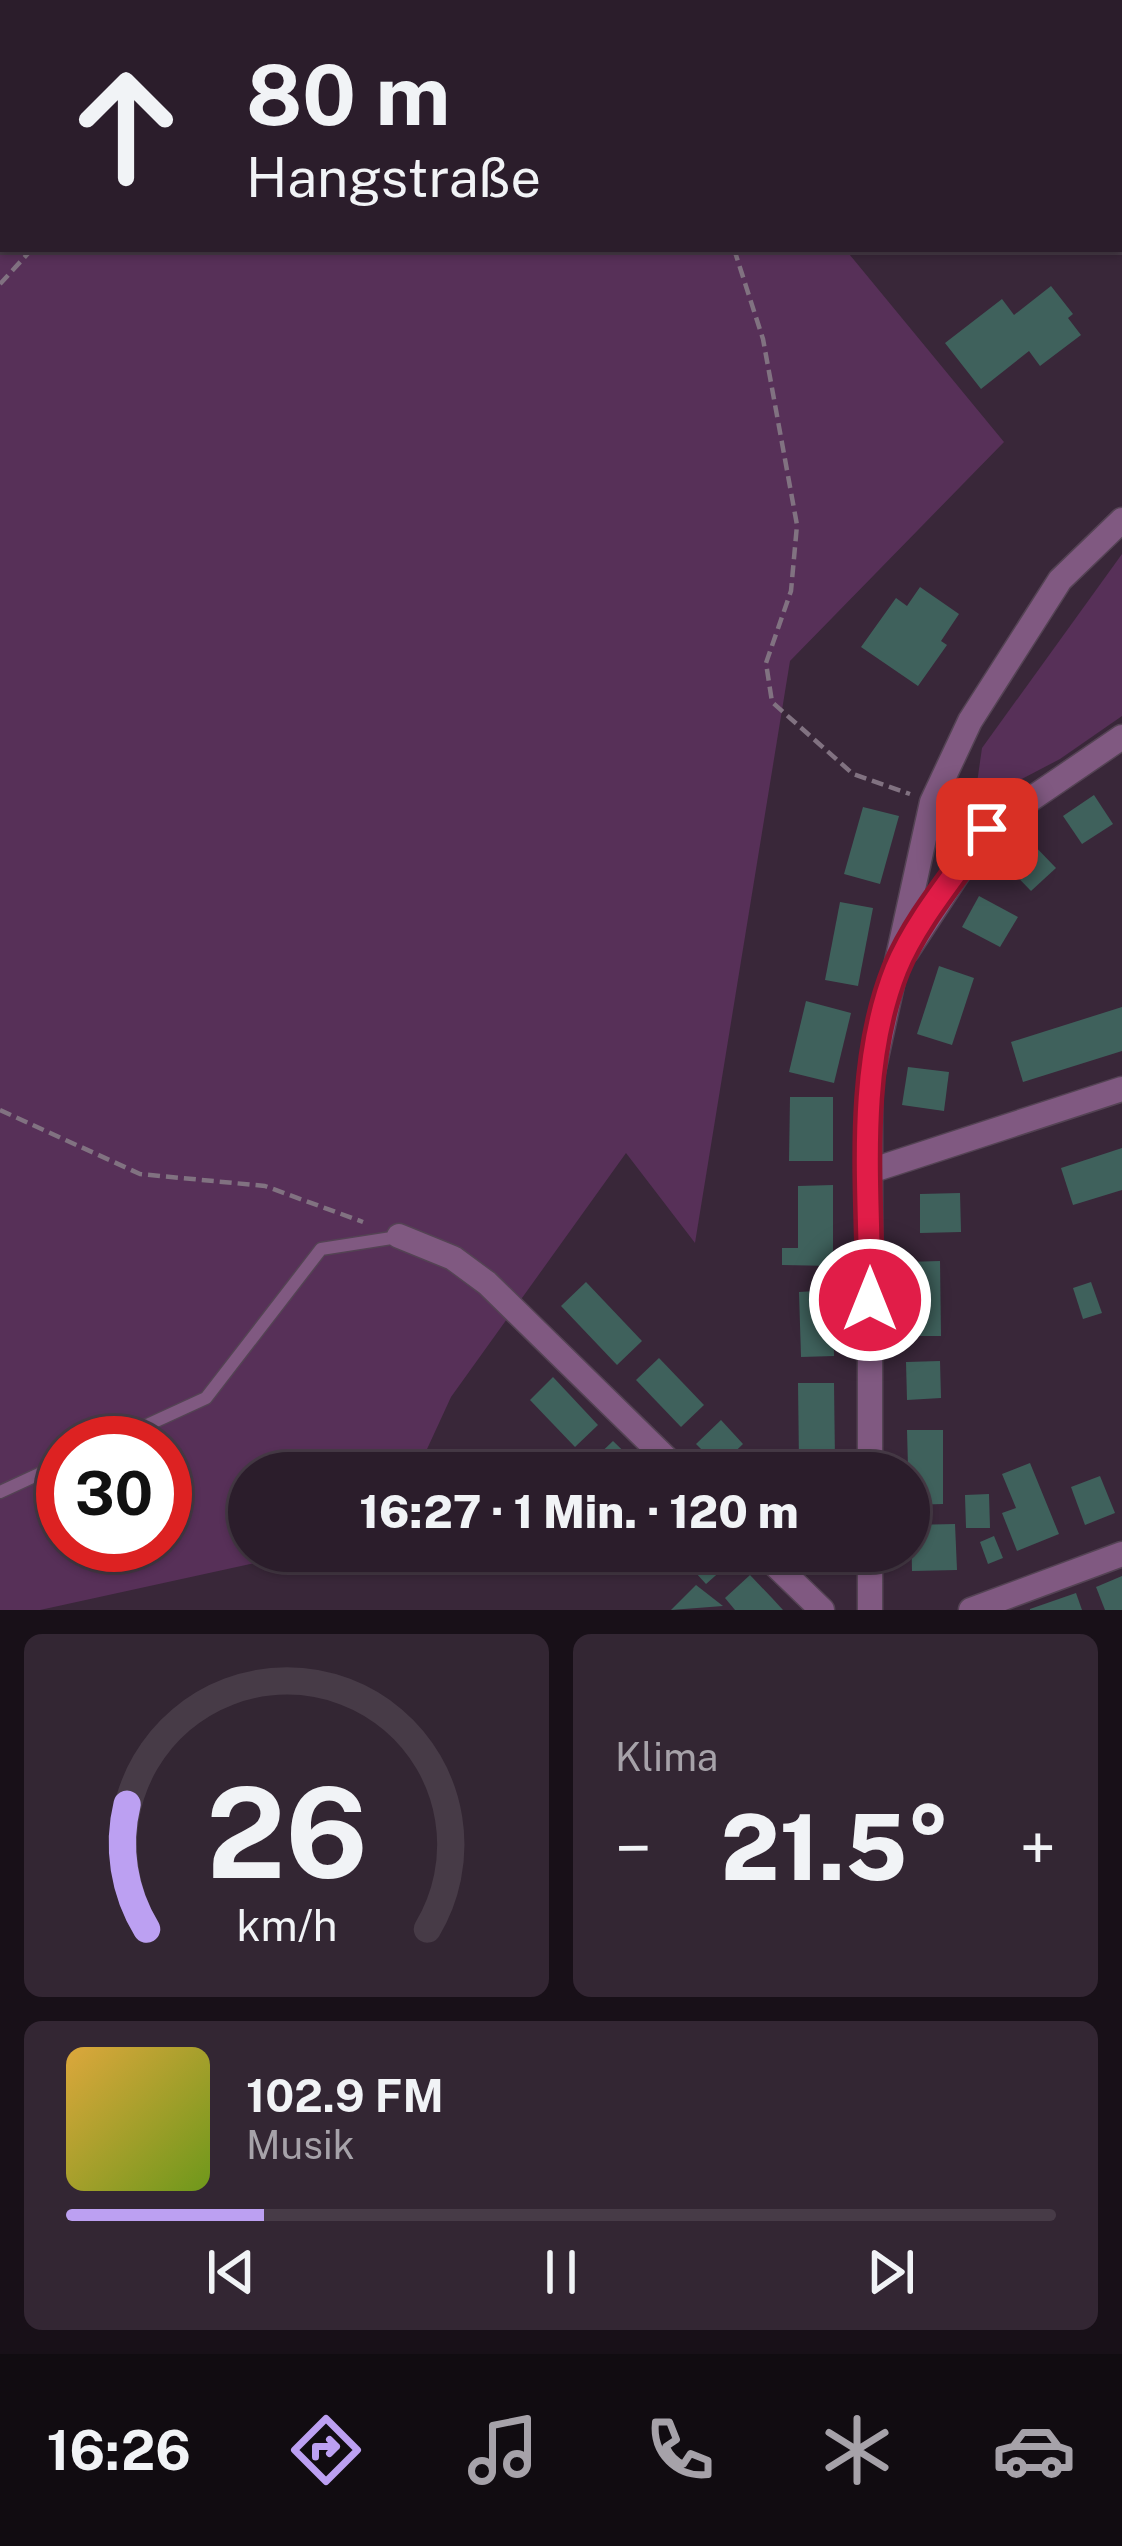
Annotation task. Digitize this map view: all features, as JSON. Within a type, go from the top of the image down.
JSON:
[{"type":"street","points":[[870,1452],[870,1085],[932,802],[970,721],[1060,580],[1122,520]]},
{"type":"street","points":[[897,968],[987,829],[1122,736]]},
{"type":"street","points":[[870,1171],[1122,1090]]},
{"type":"street","points":[[400,1236],[453,1258],[487,1283],[660,1452]]},
{"type":"street","points":[[971,1610],[1122,1554]]},
{"type":"street","points":[[783,1572],[822,1610]]},
{"type":"street","points":[[870,1572],[870,1610]]},
{"type":"lane","points":[[167,1416],[206,1398],[321,1249],[400,1236]]},
{"type":"lane","points":[[0,1492],[36,1475]]},
{"type":"path","points":[[0,284],[29,252]]},
{"type":"path","points":[[735,252],[763,339],[797,525],[790,591],[766,663],[772,702],[853,774],[932,802]]},
{"type":"path","points":[[0,1110],[140,1174],[265,1186],[400,1236]]},
{"type":"shaded area","points":[[0,252],[847,252],[1004,442],[790,661],[695,1243],[626,1153],[451,1397],[426,1452],[228,1452],[228,1569],[40,1610],[0,1610]]},
{"type":"shaded area","points":[[1122,554],[1122,716],[1060,759],[974,804],[982,748]]},
{"type":"building","points":[[1051,286],[1073,314],[1068,318],[1081,335],[1040,366],[1029,351],[981,389],[945,343],[1002,299],[1014,315]]},
{"type":"building","points":[[920,587],[959,614],[941,641],[947,645],[918,686],[861,647],[896,598],[907,606]]},
{"type":"building","points":[[1094,795],[1113,824],[1082,844],[1063,816]]},
{"type":"building","points":[[863,807],[899,816],[880,884],[844,874]]},
{"type":"building","points":[[1029,840],[1056,868],[1031,891],[1005,864]]},
{"type":"building","points":[[979,896],[1018,917],[1000,947],[962,927]]},
{"type":"building","points":[[840,902],[873,908],[858,986],[825,980]]},
{"type":"building","points":[[939,966],[974,978],[952,1045],[917,1034]]},
{"type":"building","points":[[806,1001],[851,1013],[834,1083],[789,1072]]},
{"type":"building","points":[[1122,1007],[1122,1051],[1023,1082],[1011,1042]]},
{"type":"building","points":[[908,1067],[949,1072],[944,1111],[902,1105]]},
{"type":"building","points":[[790,1097],[833,1097],[833,1161],[789,1161]]},
{"type":"building","points":[[1122,1148],[1122,1190],[1073,1205],[1061,1168]]},
{"type":"building","points":[[833,1185],[833,1266],[782,1265],[782,1248],[798,1248],[798,1186]]},
{"type":"building","points":[[960,1193],[961,1232],[920,1233],[920,1194]]},
{"type":"building","points":[[940,1261],[941,1336],[906,1336],[905,1262]]},
{"type":"building","points":[[586,1282],[642,1341],[617,1365],[561,1306]]},
{"type":"building","points":[[1091,1282],[1102,1313],[1083,1319],[1073,1288]]},
{"type":"building","points":[[832,1290],[834,1356],[801,1357],[799,1292]]},
{"type":"building","points":[[659,1358],[704,1405],[681,1427],[636,1380]]},
{"type":"building","points":[[940,1361],[941,1398],[907,1400],[906,1362]]},
{"type":"building","points":[[553,1377],[598,1425],[575,1447],[530,1400]]},
{"type":"building","points":[[798,1383],[834,1383],[835,1452],[799,1452]]},
{"type":"building","points":[[721,1420],[743,1444],[735,1452],[704,1452],[696,1444]]},
{"type":"building","points":[[907,1430],[943,1430],[943,1504],[930,1504],[930,1452],[908,1452]]},
{"type":"building","points":[[613,1441],[624,1452],[602,1452]]},
{"type":"building","points":[[1030,1463],[1059,1534],[1017,1551],[1002,1513],[1016,1508],[1002,1474]]},
{"type":"building","points":[[1100,1476],[1115,1513],[1085,1525],[1071,1487]]},
{"type":"building","points":[[989,1494],[990,1528],[966,1528],[965,1495]]},
{"type":"building","points":[[955,1524],[957,1570],[930,1571],[930,1525]]},
{"type":"building","points":[[994,1536],[1003,1558],[988,1564],[980,1542]]},
{"type":"building","points":[[695,1572],[720,1572],[706,1584]]},
{"type":"building","points":[[750,1575],[783,1610],[735,1610],[725,1598]]},
{"type":"building","points":[[1122,1576],[1122,1610],[1105,1610],[1096,1587]]},
{"type":"building","points":[[696,1585],[723,1606],[671,1610]]},
{"type":"building","points":[[1076,1593],[1082,1610],[1030,1610],[1030,1609]]},
{"type":"route","points":[[870,1300],[870,1085],[881,1026],[897,968],[987,829]]}]
